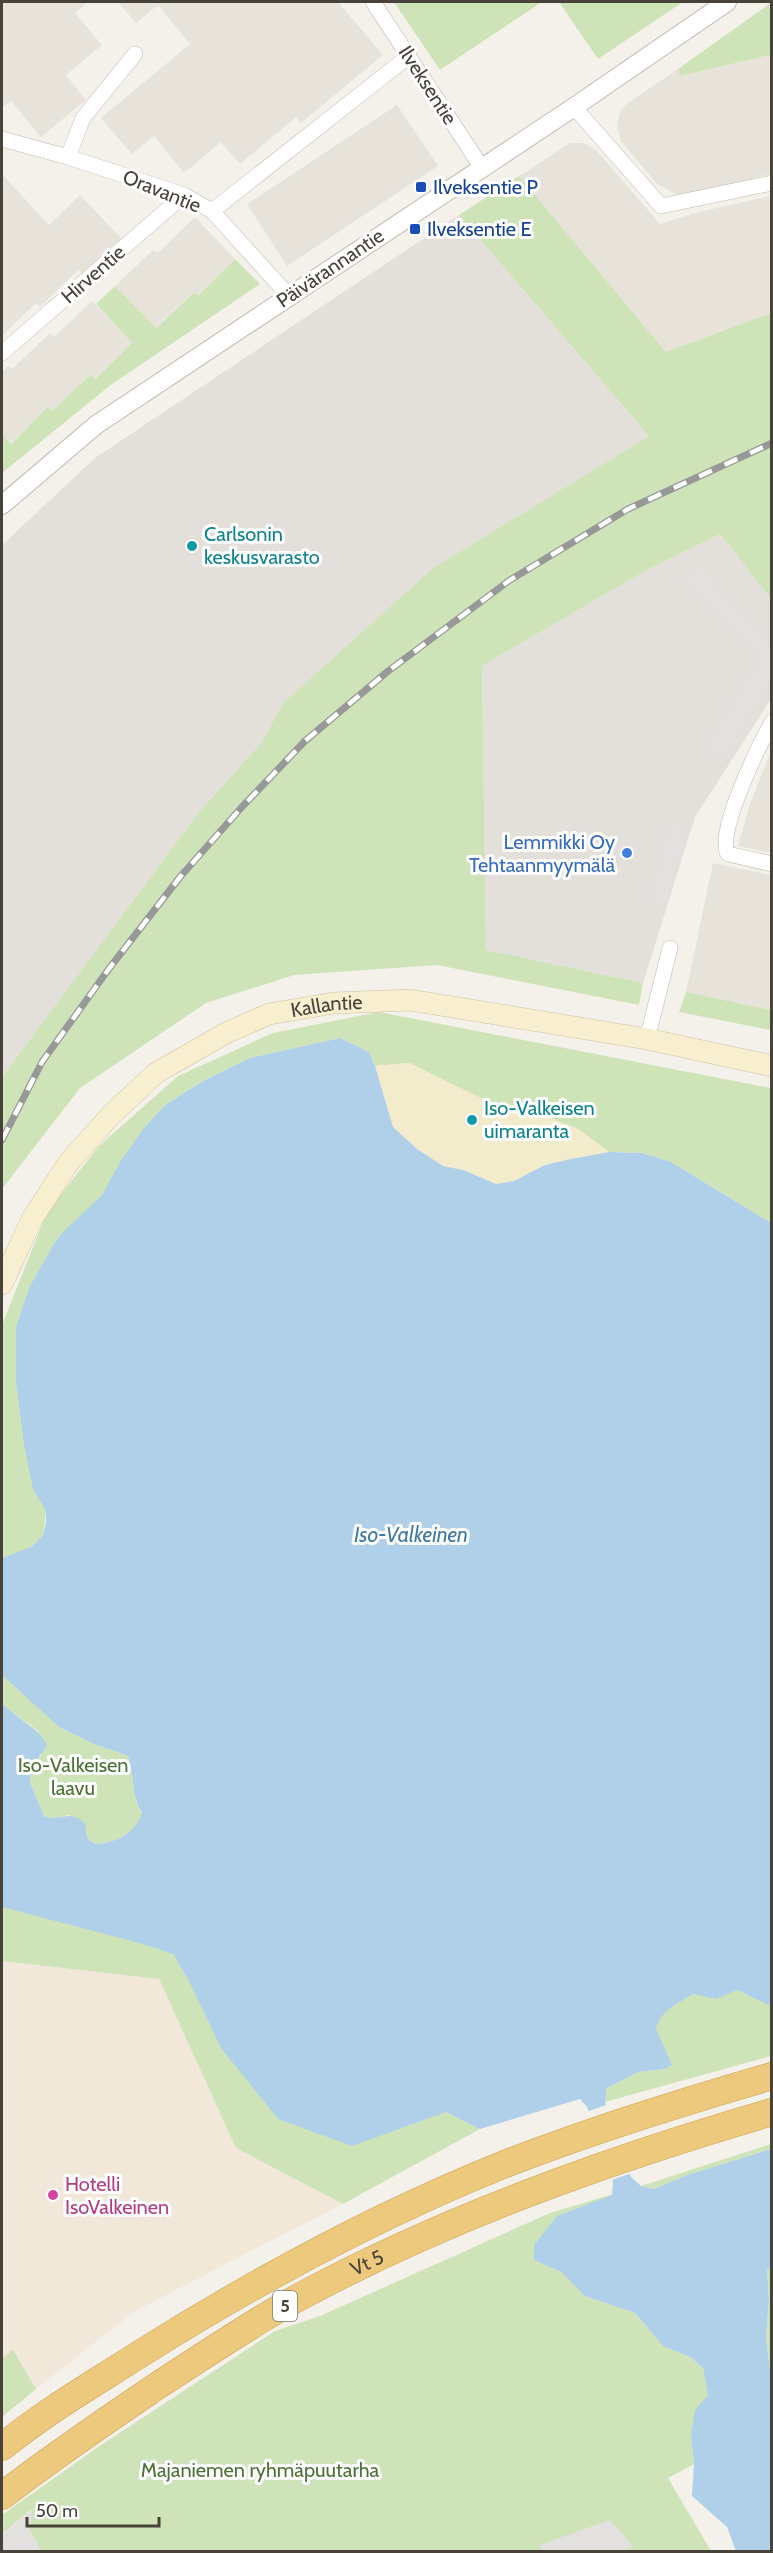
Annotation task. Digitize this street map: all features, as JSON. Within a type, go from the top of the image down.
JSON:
[{"type":"highway","name":"Vt 5","points":[[2,2447],[33,2422],[191,2321],[288,2267],[401,2210],[504,2165],[586,2134],[771,2076]]},
{"type":"highway","name":"Vt 5","points":[[2,2496],[54,2455],[200,2358],[303,2295],[406,2246],[519,2197],[597,2167],[771,2112]]},
{"type":"main road","name":"Kallantie","points":[[2,1284],[38,1210],[69,1162],[112,1114],[156,1073],[226,1033],[269,1014],[334,1003],[410,1000],[647,1039],[771,1066]]},
{"type":"street","name":"Ilveksentie","points":[[374,2],[482,168]]},
{"type":"street","name":"Päivärannantie","points":[[2,505],[96,425],[574,107],[727,2]]},
{"type":"street","points":[[68,157],[83,118],[135,54]]},
{"type":"street","points":[[212,211],[409,56]]},
{"type":"street","points":[[574,107],[661,207],[771,183]]},
{"type":"street","name":"Oravantie","points":[[2,139],[68,157],[184,195],[212,211],[289,296]]},
{"type":"street","name":"Hirventie","points":[[2,353],[184,195]]},
{"type":"street","points":[[771,722],[738,795],[724,839],[724,848],[734,856],[771,864]]},
{"type":"street","points":[[647,1039],[670,948]]},
{"type":"shaded area","points":[[2,2],[88,2],[75,13],[102,45],[66,75],[86,100],[41,137],[11,101],[2,108]]},
{"type":"shaded area","points":[[118,2],[338,2],[383,55],[301,123],[296,117],[240,164],[221,142],[184,173],[154,136],[132,154],[101,118],[190,44],[158,5],[136,23]]},
{"type":"shaded area","points":[[771,55],[771,174],[678,196],[656,183],[621,141],[617,126],[620,112],[625,105],[678,69],[680,76]]},
{"type":"shaded area","points":[[397,105],[438,166],[287,266],[247,204]]},
{"type":"shaded area","points":[[570,143],[584,143],[597,151],[660,224],[699,212],[771,196],[771,313],[666,352],[519,176]]},
{"type":"shaded area","points":[[2,174],[49,225],[80,195],[121,238],[82,274],[78,270],[40,307],[36,303],[2,336]]},
{"type":"shaded area","points":[[459,215],[649,436],[433,568],[282,704],[262,742],[198,813],[2,1077],[2,545],[95,458]]},
{"type":"shaded area","points":[[195,217],[235,259],[197,295],[193,292],[155,328],[115,286],[153,250],[158,253]]},
{"type":"shaded area","points":[[92,301],[132,343],[94,379],[90,375],[52,411],[48,408],[10,444],[2,435],[2,372],[8,366],[12,369],[50,333],[54,337]]},
{"type":"shaded area","points":[[720,534],[771,599],[771,699],[695,817],[643,983],[486,950],[482,666],[647,570]]},
{"type":"shaded area","points":[[698,569],[771,645],[771,676],[724,757],[709,748],[762,658],[687,580]]},
{"type":"shaded area","points":[[771,751],[772,853],[738,846],[750,804]]},
{"type":"shaded area","points":[[672,826],[684,829],[663,904],[650,901]]},
{"type":"shaded area","points":[[713,863],[771,875],[771,1010],[686,992]]},
{"type":"shaded area","points":[[2,1961],[159,1979],[236,2148],[343,2204],[135,2311],[36,2389],[14,2349],[2,2359]]},
{"type":"shaded area","points":[[32,2510],[30,2531],[41,2551],[2,2551],[2,2534]]},
{"type":"shaded area","points":[[610,2520],[634,2547],[621,2551],[542,2551],[540,2545]]},
{"type":"green space","points":[[394,2],[542,2],[440,70]]},
{"type":"green space","points":[[559,2],[683,2],[598,59]]},
{"type":"green space","points":[[772,2],[771,55],[680,76],[678,69]]},
{"type":"green space","points":[[519,176],[666,352],[771,313],[771,599],[720,534],[647,570],[482,666],[486,950],[643,983],[639,1005],[437,965],[294,975],[206,1003],[80,1088],[2,1189],[2,1077],[198,813],[262,742],[282,704],[433,568],[649,436],[459,215]]},
{"type":"green space","points":[[235,259],[260,284],[112,384],[2,473],[2,435],[11,444],[48,407],[52,411],[90,375],[95,379],[132,343],[96,304],[115,286],[156,328],[194,292],[198,295]]},
{"type":"green space","points":[[686,992],[771,1010],[771,1030],[679,1012]]},
{"type":"green space","name":"Iso-Valkeisen laavu","points":[[379,1012],[771,1088],[771,1223],[671,1162],[642,1153],[609,1152],[578,1129],[535,1112],[497,1106],[409,1063],[375,1066],[369,1052],[340,1038],[250,1058],[203,1081],[165,1105],[144,1128],[46,1511],[43,1535],[31,1547],[59,1727],[92,1743],[128,1756],[134,1792],[142,1814],[139,1821],[124,1836],[110,1842],[95,1844],[87,1838],[70,1815],[51,1819],[44,1816],[30,1783],[31,1769],[41,1755],[39,1732],[2,1704],[2,1325],[47,1212],[99,1146],[178,1076],[273,1033]]},
{"type":"green space","points":[[2,1745],[22,1806],[173,1954],[190,1983],[277,2029],[480,2129],[343,2204],[236,2148],[159,1979],[2,1961]]},
{"type":"green space","points":[[737,1990],[771,2006],[771,2056],[605,2102],[607,2088],[638,2072],[666,2069],[671,2065],[655,2029],[661,2017],[670,2008],[693,1994],[716,1998]]},
{"type":"green space","points":[[771,2144],[771,2149],[687,2175],[654,2189],[641,2186]]},
{"type":"green space","name":"Majaniemen ryhmäpuutarha","points":[[613,2194],[600,2202],[534,2260],[561,2272],[585,2296],[635,2313],[663,2346],[690,2357],[703,2368],[708,2395],[691,2435],[694,2464],[668,2478],[711,2551],[41,2551],[30,2531],[31,2510],[2,2534],[2,2515],[98,2447],[275,2331],[320,2316],[550,2213]]},
{"type":"green space","points":[[771,2267],[771,2375],[766,2339],[769,2298],[767,2270]]},
{"type":"green space","points":[[13,2349],[36,2389],[2,2417],[2,2359]]},
{"type":"sand","name":"Iso-Valkeisen uimaranta","points":[[409,1063],[497,1106],[535,1112],[578,1129],[609,1152],[545,1165],[514,1181],[496,1184],[463,1170],[443,1166],[417,1149],[393,1127],[375,1066]]},
{"type":"water","name":"Iso-Valkeinen","points":[[340,1038],[369,1052],[393,1127],[417,1149],[443,1166],[463,1170],[496,1184],[514,1181],[545,1165],[571,1159],[609,1152],[642,1153],[671,1162],[771,1223],[771,2006],[737,1990],[716,1999],[693,1994],[666,2012],[658,2022],[656,2029],[672,2065],[666,2069],[638,2072],[607,2088],[605,2102],[631,2177],[641,2186],[654,2189],[687,2175],[771,2149],[772,2267],[767,2270],[769,2298],[766,2339],[771,2375],[771,2551],[736,2551],[727,2527],[692,2496],[694,2464],[691,2435],[695,2410],[708,2395],[703,2368],[690,2357],[663,2346],[635,2313],[585,2296],[561,2272],[534,2260],[534,2245],[557,2216],[612,2195],[613,2183],[587,2107],[580,2099],[480,2129],[446,2112],[352,2146],[278,2119],[221,2048],[190,1983],[173,1954],[2,1907],[2,1704],[39,1733],[47,1745],[31,1769],[30,1783],[44,1816],[50,1818],[75,1817],[86,1825],[85,1832],[95,1844],[110,1842],[124,1836],[134,1827],[142,1813],[134,1792],[128,1756],[92,1743],[59,1727],[2,1675],[2,1558],[31,1547],[43,1535],[46,1522],[46,1511],[33,1489],[24,1444],[16,1382],[16,1327],[30,1286],[62,1233],[102,1195],[120,1162],[144,1128],[165,1105],[203,1081],[250,1058]]},
{"type":"pier","points":[[609,2104],[632,2173],[609,2181],[586,2112]]},
{"type":"railway","points":[[2,1140],[42,1062],[108,970],[180,877],[305,741],[387,672],[510,580],[628,509],[772,443]]},
{"type":"place","name":"Ilveksentie P","points":[[421,187]]},
{"type":"place","name":"Ilveksentie E","points":[[415,229]]},
{"type":"place","name":"Carlsonin keskusvarasto","points":[[192,546]]},
{"type":"place","name":"Lemmikki Oy Tehtaanmyymälä","points":[[627,853]]},
{"type":"place","name":"Iso-Valkeisen uimaranta","points":[[472,1120]]},
{"type":"place","name":"Hotelli IsoValkeinen","points":[[53,2195]]}]
